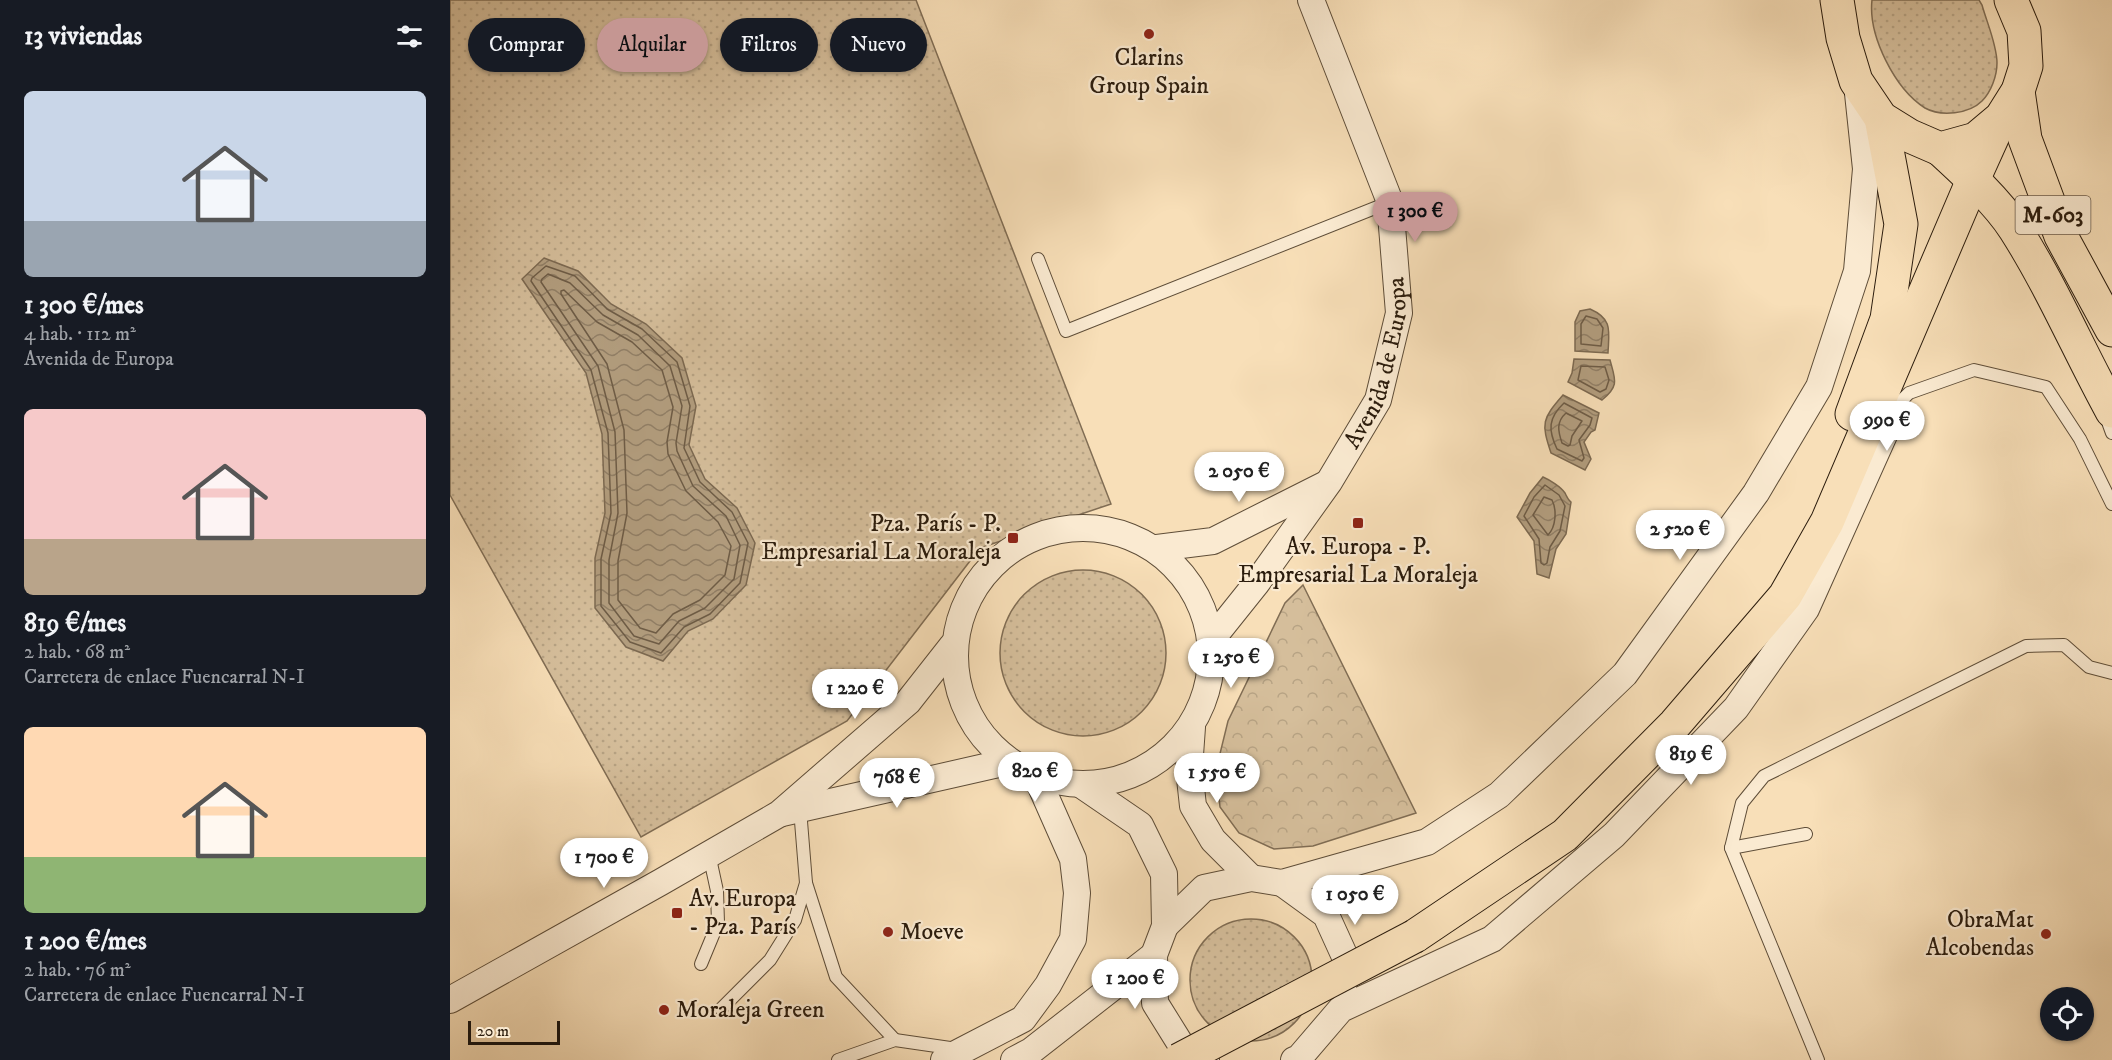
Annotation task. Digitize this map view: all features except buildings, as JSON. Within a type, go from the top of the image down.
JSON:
[{"type":"main road","name":"M-603","points":[[1837,0],[1843,38],[1856,81],[1881,118],[1910,136],[1941,148],[2014,227],[2054,298],[2112,411]]},
{"type":"main road","name":"M-603","points":[[2011,0],[2024,32],[2026,66],[2010,105],[2061,236],[2112,330]]},
{"type":"main road","points":[[1941,148],[1976,139],[2010,105]]},
{"type":"main road","points":[[1179,1060],[1415,936],[1565,835],[1675,724],[1785,596],[1827,522],[1973,180],[2010,105]]},
{"type":"main road","points":[[1712,680],[1832,469],[1887,319],[1901,224],[1881,118]]},
{"type":"street","name":"Avenida de Europa","points":[[1212,639],[1256,584],[1329,482],[1378,400],[1399,313],[1390,202],[1311,0]]},
{"type":"street","points":[[1165,926],[1204,888],[1251,878],[1282,883],[1427,842],[1499,795],[1625,674],[1756,493],[1820,387],[1857,271],[1866,170],[1856,81]]},
{"type":"street","points":[[1861,446],[1886,424]]},
{"type":"street","points":[[1297,1059],[1341,1009],[1492,939],[1614,835],[1736,708],[1806,609],[1884,435],[1886,424]]},
{"type":"street","points":[[1157,548],[1213,541],[1329,482]]},
{"type":"street","points":[[450,1000],[790,811],[908,702],[952,646],[963,603],[987,573],[1018,547],[1053,528],[1094,525],[1157,548],[1188,579],[1212,639],[1209,685],[1192,727],[1189,769],[1193,806],[1213,840],[1251,878]]},
{"type":"street","points":[[952,646],[964,711],[1007,762],[1039,782],[1083,786],[1142,772],[1192,727]]},
{"type":"street","points":[[790,811],[1007,762]]},
{"type":"street","points":[[954,1055],[1023,1019],[1048,985],[1073,939],[1077,893],[1073,859],[1039,782]]},
{"type":"street","points":[[1083,786],[1140,825],[1164,874],[1165,926],[1154,955],[1155,1003],[1183,1048],[1206,1060]]},
{"type":"street","points":[[1282,883],[1326,915],[1346,958],[1341,1009]]},
{"type":"street","points":[[1014,1060],[1031,1051],[1154,955]]},
{"type":"lane","points":[[1038,259],[1066,331],[1390,202]]},
{"type":"lane","points":[[1886,424],[1902,399],[1909,393],[1974,370],[2046,387],[2080,439],[2112,504]]},
{"type":"lane","points":[[2091,373],[2112,433]]},
{"type":"lane","points":[[1818,1060],[1731,848],[1742,803],[1764,776],[2026,646],[2064,645],[2089,667],[2112,672]]},
{"type":"lane","points":[[790,811],[806,883],[836,977],[895,1040],[954,1055]]},
{"type":"lane","points":[[1731,848],[1806,834]]},
{"type":"lane","points":[[701,964],[718,924],[717,891],[709,854]]},
{"type":"lane","points":[[721,1009],[770,960],[795,920],[806,883]]},
{"type":"lane","points":[[837,1060],[895,1040]]},
{"type":"green space","points":[[450,0],[916,0],[923,18],[830,18],[830,72],[927,72],[927,28],[1111,504],[980,548],[847,721],[641,837],[450,495]]},
{"type":"green space","points":[[1872,0],[1979,0],[1997,56],[1993,84],[1982,101],[1970,109],[1955,113],[1939,113],[1925,108],[1914,99],[1894,75],[1879,45],[1874,29]]},
{"type":"green space","points":[[1083,570],[1099,571],[1115,576],[1142,594],[1160,621],[1165,637],[1165,669],[1160,685],[1142,712],[1115,730],[1099,735],[1083,736],[1067,735],[1051,730],[1024,712],[1006,685],[1001,669],[1000,653],[1001,637],[1006,621],[1024,594],[1051,576],[1067,571]]},
{"type":"green space","points":[[1303,585],[1416,813],[1313,846],[1274,849],[1239,833],[1220,807],[1216,770],[1228,721],[1285,603]]},
{"type":"green space","points":[[1251,919],[1274,924],[1285,929],[1294,937],[1302,946],[1307,957],[1312,980],[1307,1003],[1302,1014],[1294,1023],[1285,1031],[1274,1036],[1251,1041],[1228,1036],[1217,1031],[1208,1023],[1200,1014],[1195,1003],[1190,980],[1195,957],[1200,946],[1208,937],[1217,929],[1228,924]]},
{"type":"water","points":[[544,258],[578,271],[611,304],[646,324],[682,358],[696,406],[689,445],[705,479],[737,508],[755,543],[746,585],[713,619],[688,631],[663,661],[626,647],[595,608],[595,558],[605,513],[602,434],[586,373],[522,279]]},
{"type":"water","points":[[1590,309],[1603,317],[1608,326],[1608,353],[1575,351],[1575,322],[1580,311]]},
{"type":"water","points":[[1574,359],[1610,360],[1615,382],[1612,391],[1602,400],[1568,382]]},
{"type":"water","points":[[1563,395],[1599,413],[1595,430],[1584,442],[1591,459],[1585,470],[1551,453],[1548,443],[1545,422]]},
{"type":"water","points":[[1543,477],[1561,488],[1571,502],[1566,534],[1556,549],[1549,578],[1537,574],[1534,541],[1517,517],[1530,493]]},
{"type":"place","name":"Clarins Group Spain","points":[[1149,34]]},
{"type":"place","name":"Av. Europa - P. Empresarial La Moraleja","points":[[1358,523]]},
{"type":"place","name":"Pza. París - P. Empresarial La Moraleja","points":[[1013,538]]},
{"type":"place","name":"Av. Europa - Pza. París","points":[[677,913]]},
{"type":"place","name":"Moeve","points":[[888,932]]},
{"type":"place","name":"ObraMat Alcobendas","points":[[2046,934]]},
{"type":"place","name":"Moraleja Green","points":[[664,1010]]}]
